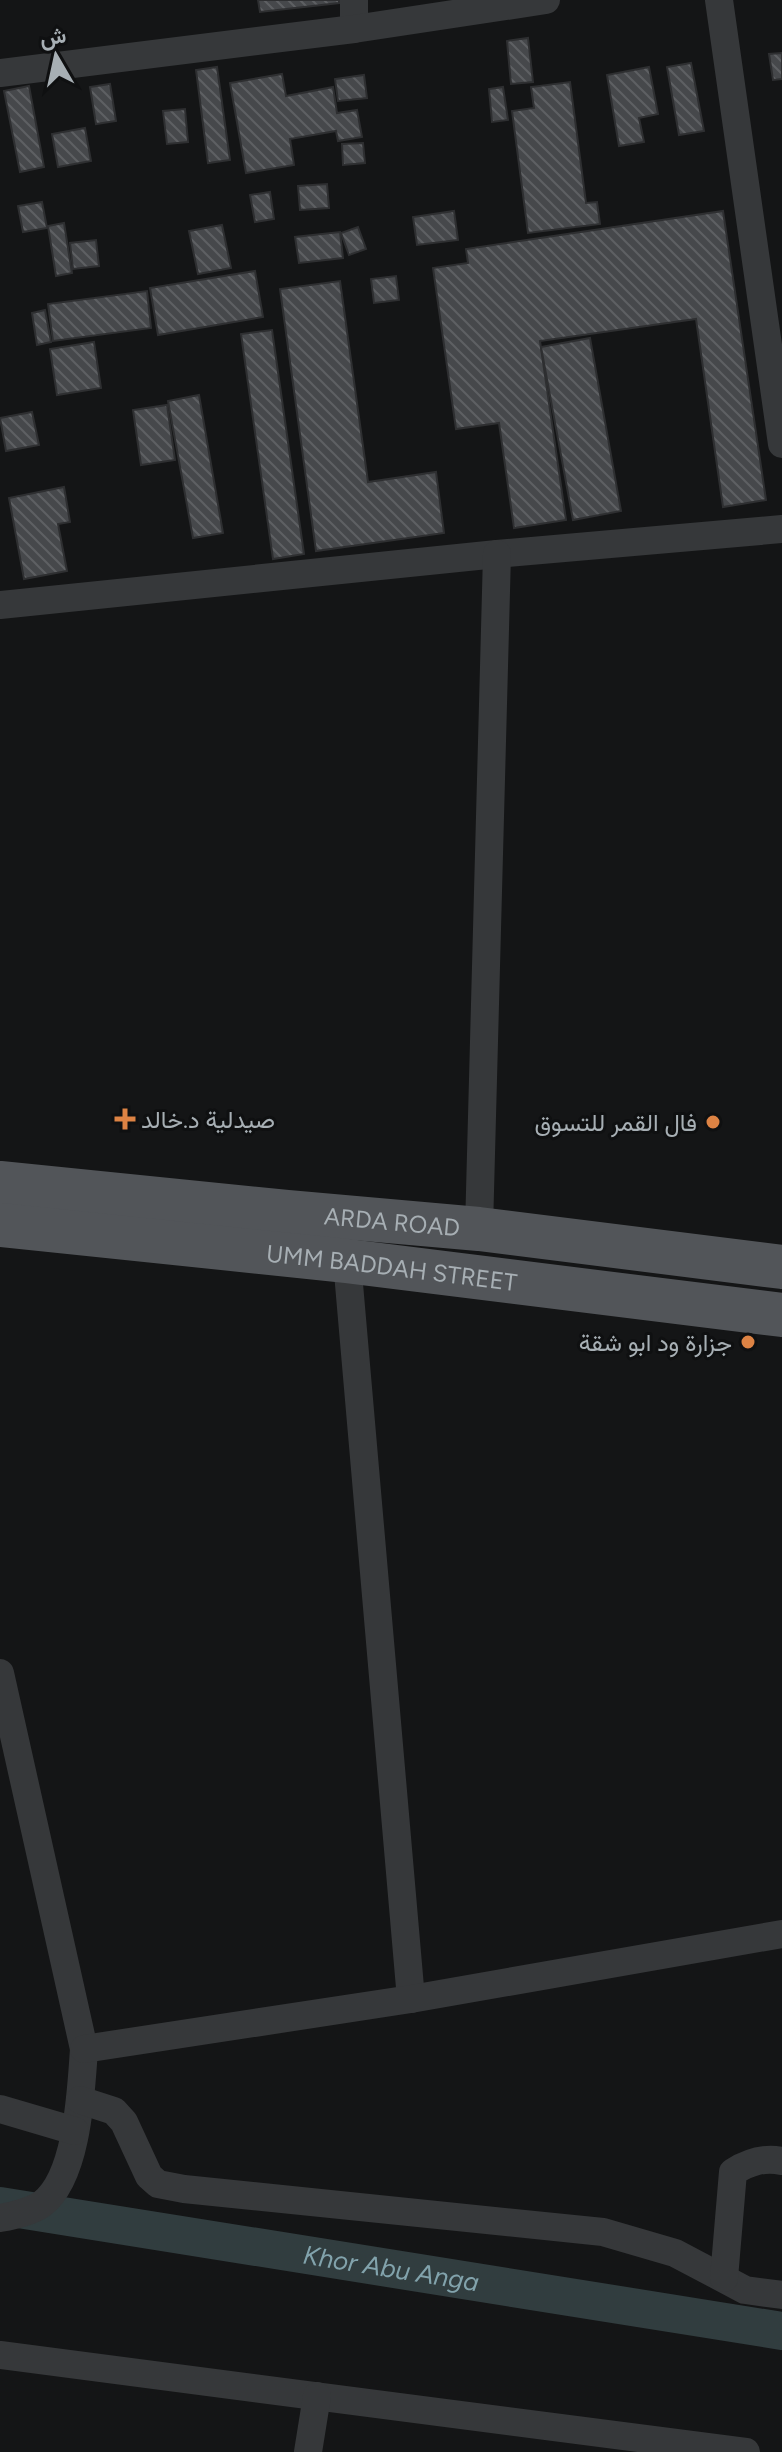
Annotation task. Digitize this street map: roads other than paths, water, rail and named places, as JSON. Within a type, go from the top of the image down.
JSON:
[{"type":"main road","name":"ARDA ROAD","points":[[0,1183],[82,1212],[479,1229],[782,1267]]},
{"type":"main road","name":"UMM BADDAH STREET","points":[[0,1225],[82,1212],[347,1261],[782,1315]]},
{"type":"street","points":[[354,0],[354,29]]},
{"type":"street","points":[[0,73],[354,29],[546,0]]},
{"type":"street","points":[[719,0],[782,444]]},
{"type":"street","points":[[0,605],[497,554],[782,529]]},
{"type":"street","points":[[479,1229],[497,554]]},
{"type":"street","points":[[347,1261],[411,1999]]},
{"type":"street","points":[[0,1673],[84,2049],[72,2153],[55,2189],[41,2205],[0,2218]]},
{"type":"street","points":[[84,2049],[411,1999],[782,1934]]},
{"type":"street","points":[[80,2100],[114,2111],[124,2122],[149,2176],[158,2184],[603,2232],[675,2253],[745,2290],[782,2295]]},
{"type":"street","points":[[0,2109],[75,2131]]},
{"type":"street","points":[[724,2278],[733,2172],[747,2164],[771,2159],[782,2161]]},
{"type":"street","points":[[0,2355],[746,2452]]},
{"type":"street","points":[[308,2452],[317,2396]]},
{"type":"waterway","name":"Khor Abu Anga","points":[[0,2206],[782,2331]]},
{"type":"place","name":"صيدلية د.خالد","points":[[125,1119]]},
{"type":"place","name":"فال القمر للتسوق","points":[[713,1122]]},
{"type":"place","name":"جزارة ود ابو شقة","points":[[748,1342]]}]
